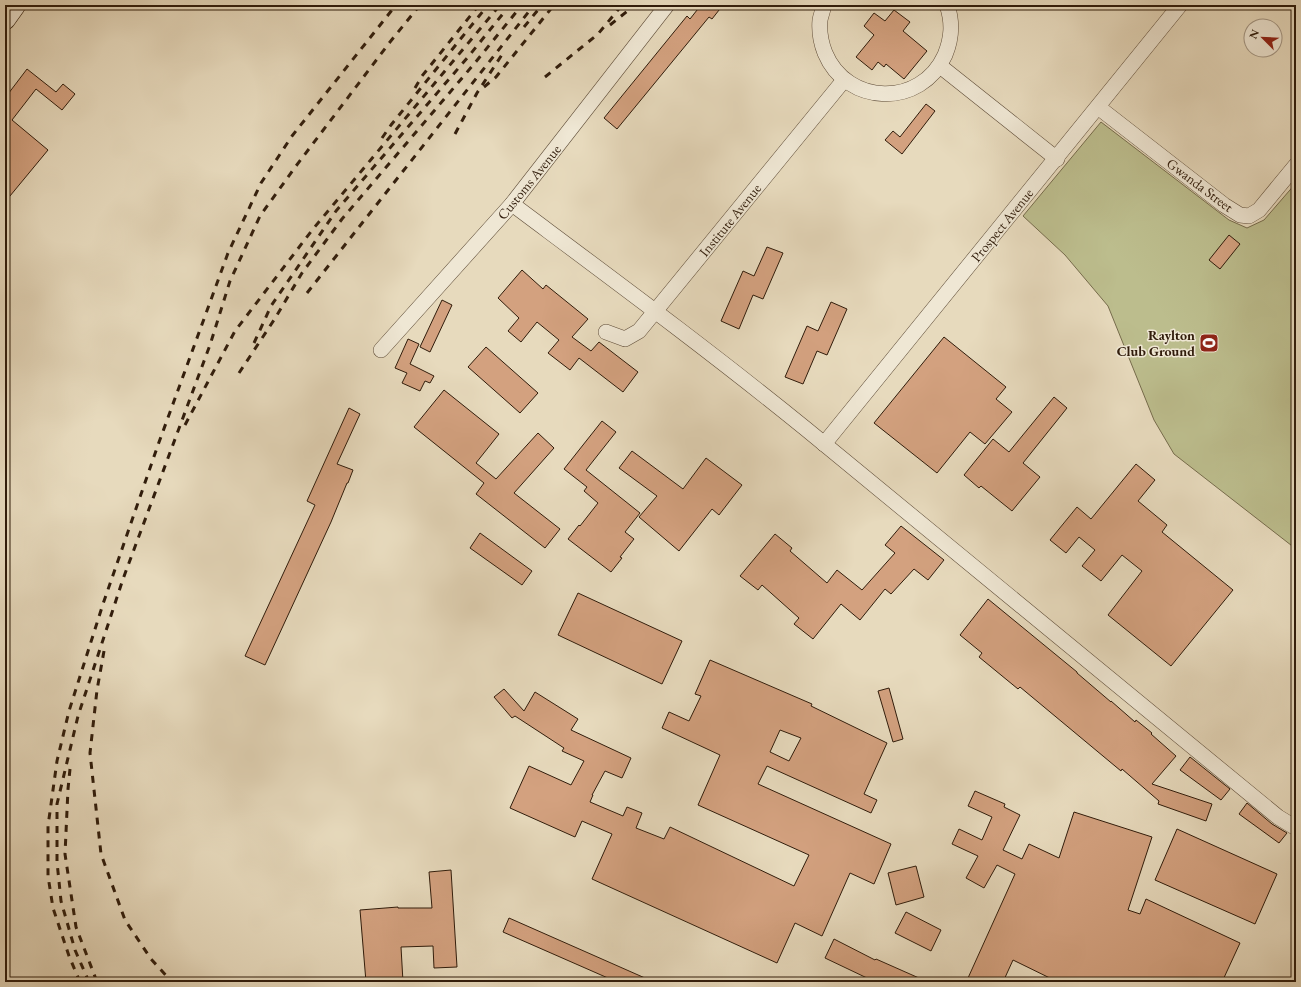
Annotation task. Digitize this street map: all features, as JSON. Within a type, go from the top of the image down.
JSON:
[{"type":"main road","points":[[5,19],[16,5]]},
{"type":"street","name":"Customs Avenue","points":[[380,350],[512,204],[667,5]]},
{"type":"street","points":[[824,5],[820,20],[821,43],[830,63],[844,80],[863,90],[884,94],[906,91],[925,81],[940,66],[950,42],[951,17],[947,5]]},
{"type":"street","name":"Prospect Avenue","points":[[824,444],[1057,159],[1180,5]]},
{"type":"street","points":[[940,66],[1057,159]]},
{"type":"street","name":"Institute Avenue","points":[[606,332],[625,339],[639,332],[844,80]]},
{"type":"street","name":"Gwanda Street","points":[[1098,107],[1224,205],[1240,215],[1249,216],[1259,210],[1296,165]]},
{"type":"street","points":[[512,204],[655,311],[824,444],[1278,817],[1296,828]]},
{"type":"green space","name":"Raylton Club Ground","points":[[1101,122],[1229,220],[1247,228],[1264,220],[1296,183],[1296,549],[1174,454],[1154,420],[1108,306],[1065,255],[1023,216]]},
{"type":"building","points":[[701,5],[723,5],[712,19],[709,17],[617,129],[604,118],[687,16],[690,19]]},
{"type":"building","points":[[894,10],[910,22],[903,31],[927,51],[904,79],[886,64],[884,67],[878,62],[872,70],[856,57],[874,35],[864,26],[874,13],[885,21]]},
{"type":"building","points":[[27,69],[56,92],[63,84],[75,94],[62,110],[36,89],[12,120],[48,150],[5,202],[5,98]]},
{"type":"building","points":[[926,104],[935,111],[902,154],[885,140],[893,131],[900,137]]},
{"type":"building","points":[[1229,235],[1240,244],[1220,269],[1209,260]]},
{"type":"building","points":[[767,247],[783,253],[763,299],[753,295],[739,329],[721,321],[743,271],[754,276]]},
{"type":"building","points":[[522,270],[543,289],[546,285],[588,319],[572,337],[591,351],[599,342],[638,372],[623,392],[579,358],[570,370],[548,353],[559,340],[537,322],[521,342],[508,331],[519,318],[498,298]]},
{"type":"building","points":[[442,300],[452,305],[430,352],[420,347]]},
{"type":"building","points":[[831,302],[847,309],[827,355],[817,351],[803,384],[785,377],[807,326],[818,331]]},
{"type":"building","points":[[944,337],[1006,387],[996,399],[1012,412],[985,444],[970,432],[937,473],[874,423]]},
{"type":"building","points":[[408,339],[419,344],[410,364],[434,376],[430,383],[425,381],[420,391],[402,383],[407,373],[395,368]]},
{"type":"building","points":[[486,347],[538,393],[520,413],[468,367]]},
{"type":"building","points":[[444,390],[499,434],[476,463],[496,479],[538,433],[554,448],[514,493],[560,529],[545,548],[476,494],[484,483],[414,427]]},
{"type":"building","points":[[1054,397],[1067,408],[1023,463],[1040,477],[1012,511],[981,486],[979,488],[964,475],[993,439],[1009,452]]},
{"type":"building","points":[[349,408],[360,414],[337,464],[353,470],[331,522],[265,665],[245,656],[315,505],[307,501]]},
{"type":"building","points":[[602,421],[616,432],[586,470],[640,513],[625,532],[634,539],[611,572],[568,539],[598,503],[584,491],[587,487],[564,469]]},
{"type":"building","points":[[632,451],[683,489],[706,458],[742,485],[719,515],[712,509],[679,551],[639,517],[657,496],[619,468]]},
{"type":"building","points":[[1136,464],[1155,480],[1138,501],[1167,525],[1162,532],[1233,590],[1171,666],[1108,615],[1142,571],[1122,555],[1101,581],[1082,566],[1095,550],[1079,537],[1066,553],[1050,540],[1077,507],[1091,519]]},
{"type":"building","points":[[901,526],[944,560],[928,580],[914,569],[891,594],[885,589],[860,620],[841,604],[813,639],[794,624],[799,618],[762,585],[758,590],[740,576],[775,534],[792,548],[790,551],[827,583],[837,570],[862,590],[895,553],[885,545]]},
{"type":"building","points":[[480,533],[532,571],[522,585],[470,548]]},
{"type":"building","points":[[578,593],[682,641],[662,684],[558,635]]},
{"type":"building","points":[[988,599],[1135,722],[1136,720],[1152,733],[1151,734],[1176,756],[1152,784],[1212,804],[1206,821],[1158,804],[1159,801],[1122,769],[1121,771],[1020,687],[1018,689],[979,657],[982,653],[960,635]]},
{"type":"building","points":[[710,660],[812,704],[811,706],[887,743],[864,794],[877,800],[871,813],[767,766],[758,784],[891,844],[874,884],[850,873],[822,936],[795,923],[777,963],[592,879],[612,834],[582,821],[575,837],[510,808],[529,766],[571,785],[584,761],[562,751],[564,748],[515,716],[512,718],[494,697],[504,689],[524,711],[535,692],[578,719],[571,730],[631,758],[622,778],[605,771],[592,795],[590,802],[623,816],[627,807],[642,813],[636,828],[664,839],[670,827],[794,886],[809,855],[698,805],[720,755],[662,728],[669,712],[689,721],[701,696],[695,694]],"holes":[[[780,730],[801,738],[789,761],[770,752]]]},
{"type":"building","points":[[889,688],[903,739],[893,742],[878,691]]},
{"type":"building","points":[[1190,757],[1230,789],[1221,800],[1180,770]]},
{"type":"building","points":[[975,791],[1005,804],[1004,807],[1020,815],[1003,850],[1022,859],[1029,844],[1059,858],[1074,812],[1152,837],[1128,910],[1140,914],[1146,899],[1240,943],[1222,982],[1058,982],[1013,960],[1003,982],[977,982],[968,978],[1015,874],[997,865],[984,888],[966,878],[978,856],[952,844],[959,829],[982,840],[992,817],[968,806]]},
{"type":"building","points":[[1247,803],[1272,824],[1287,833],[1279,843],[1239,814]]},
{"type":"building","points":[[1177,829],[1277,874],[1255,924],[1155,880]]},
{"type":"building","points":[[916,866],[924,897],[896,905],[888,873]]},
{"type":"building","points":[[451,870],[457,967],[434,968],[433,946],[401,947],[403,982],[366,982],[360,910],[398,907],[432,908],[429,872]]},
{"type":"building","points":[[906,912],[941,930],[931,951],[895,933]]},
{"type":"building","points":[[509,918],[654,982],[617,982],[503,932]]},
{"type":"building","points":[[834,939],[875,960],[876,959],[928,982],[865,982],[867,978],[825,958]]},
{"type":"railway","points":[[80,982],[69,956],[53,908],[48,876],[48,826],[57,761],[69,711],[103,604],[158,445],[228,253],[261,183],[292,136],[396,5]]},
{"type":"railway","points":[[89,982],[75,950],[61,901],[57,862],[57,804],[78,716],[123,579],[210,345],[230,281],[260,216],[390,42],[420,5]]},
{"type":"railway","points":[[415,88],[422,76],[479,5]]},
{"type":"railway","points":[[382,138],[488,5]]},
{"type":"railway","points":[[185,425],[235,331],[313,229],[500,5]]},
{"type":"railway","points":[[254,343],[271,306],[336,211],[468,57],[510,5]]},
{"type":"railway","points":[[239,373],[274,320],[302,273],[342,219],[474,64],[522,5]]},
{"type":"railway","points":[[307,293],[534,5]]},
{"type":"railway","points":[[524,27],[542,5]]},
{"type":"railway","points":[[484,87],[496,77],[554,5]]},
{"type":"railway","points":[[545,77],[598,34],[622,5]]},
{"type":"railway","points":[[610,25],[635,5]]},
{"type":"railway","points":[[455,134],[477,93],[505,50]]},
{"type":"railway","points":[[104,651],[97,690],[90,753],[101,854],[125,920],[151,959],[172,982]]},
{"type":"railway","points":[[70,769],[65,854],[76,927],[97,982]]},
{"type":"place","name":"Raylton Club Ground","points":[[1209,343]]}]
